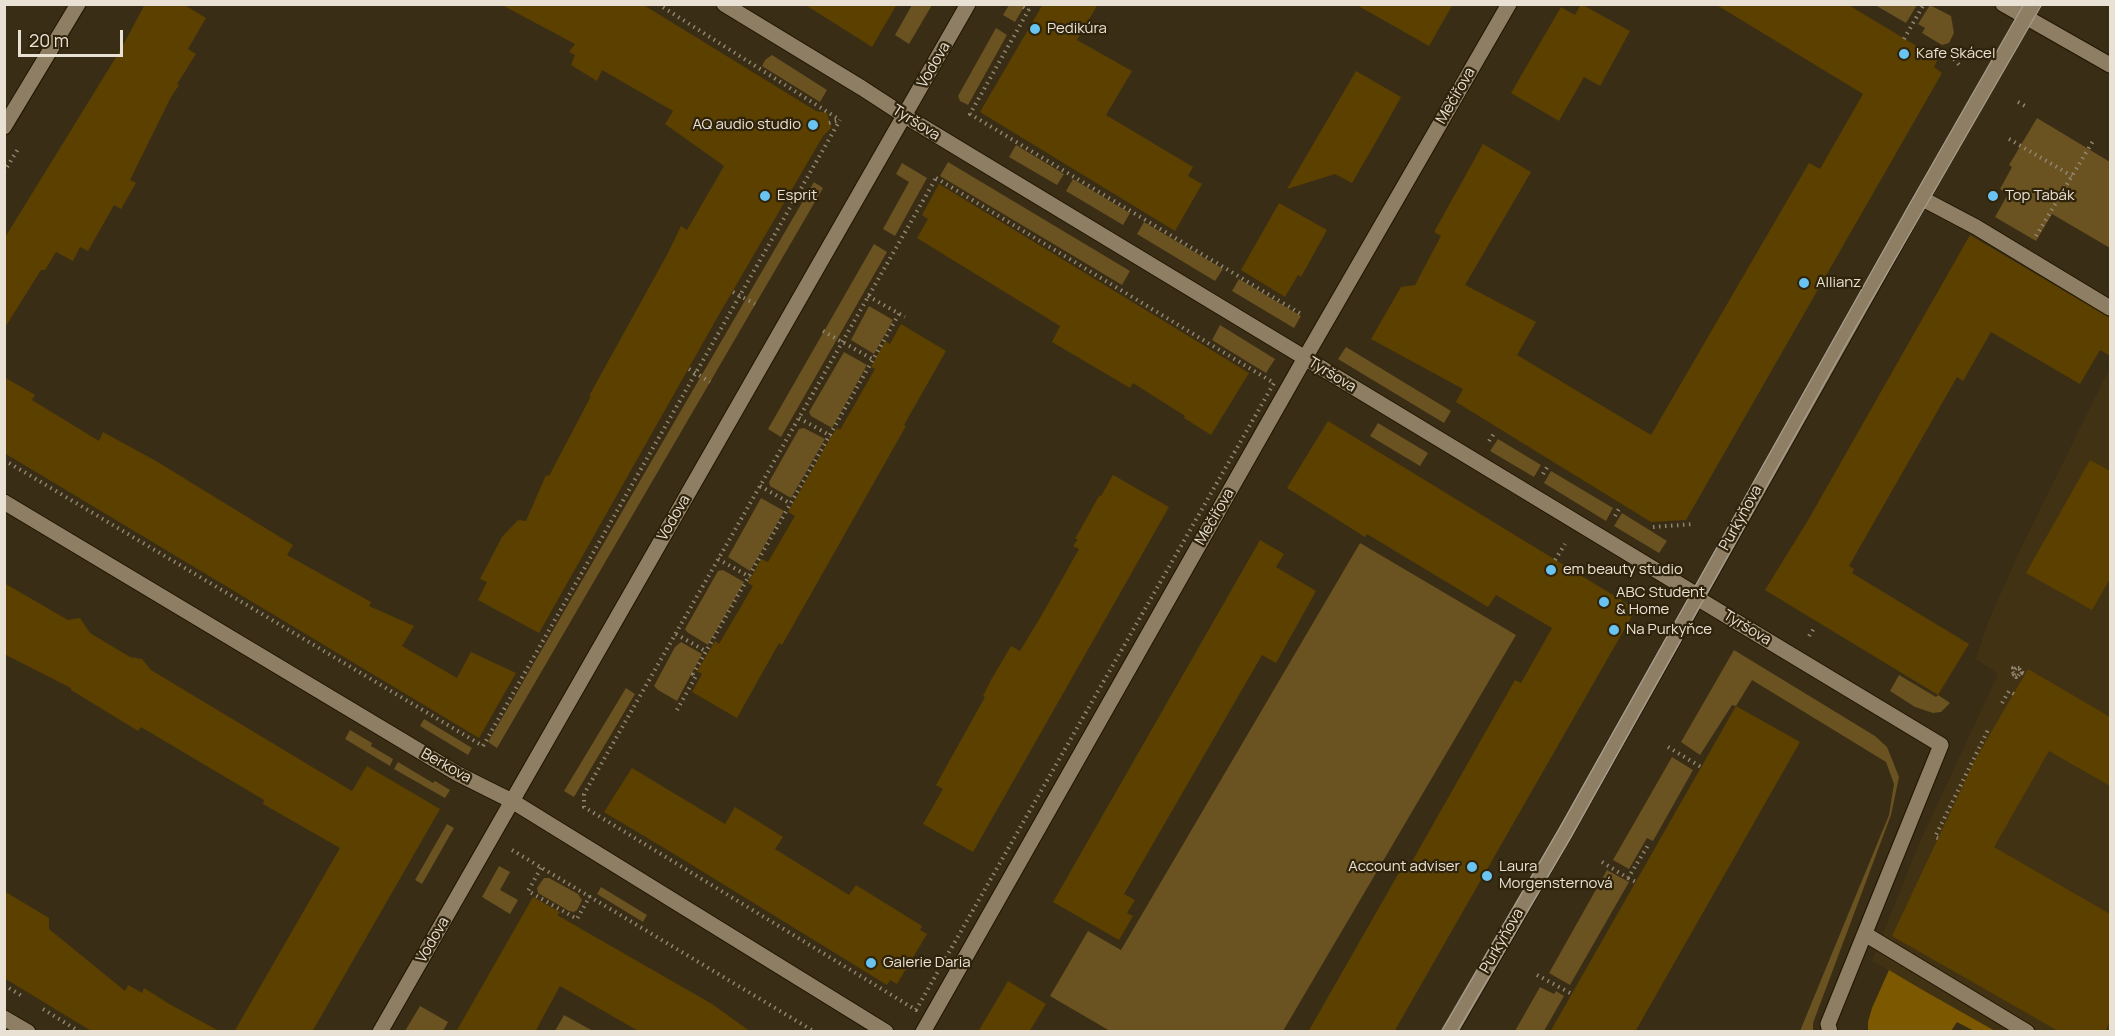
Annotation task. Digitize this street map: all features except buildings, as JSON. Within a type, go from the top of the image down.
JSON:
[{"type":"street","points":[[4,127],[78,4]]},
{"type":"street","name":"Tyršova","points":[[724,4],[862,88],[905,117],[1941,745],[1865,934]]},
{"type":"street","name":"Vodova","points":[[380,1032],[968,4]]},
{"type":"street","name":"Mečířova","points":[[923,1032],[1305,358],[1509,4]]},
{"type":"street","points":[[2003,4],[2030,11],[2110,65]]},
{"type":"street","name":"Purkyňova","points":[[1450,1032],[1565,833],[1921,198],[2030,11]]},
{"type":"street","points":[[1921,198],[1976,227],[2110,308]]},
{"type":"street","name":"Berkova","points":[[4,502],[447,768],[512,801],[886,1032]]},
{"type":"street","points":[[1830,1032],[1828,1024],[1865,934],[2027,1032]]},
{"type":"street","points":[[4,1018],[28,1032]]},
{"type":"path","points":[[658,4],[840,120]]},
{"type":"path","points":[[1018,4],[1029,10]]},
{"type":"path","points":[[1032,4],[970,114],[1310,320]]},
{"type":"path","points":[[1904,39],[1924,4]]},
{"type":"path","points":[[1954,59],[1961,67]]},
{"type":"path","points":[[2018,102],[2027,107]]},
{"type":"path","points":[[829,123],[840,120]]},
{"type":"path","points":[[4,460],[483,746],[840,120]]},
{"type":"path","points":[[2009,139],[2072,176]]},
{"type":"path","points":[[2024,257],[2093,141]]},
{"type":"path","points":[[916,1010],[584,807],[584,794],[868,296],[936,178],[1274,383]]},
{"type":"path","points":[[733,292],[755,304]]},
{"type":"path","points":[[868,296],[905,317]]},
{"type":"path","points":[[677,710],[696,676],[693,674],[899,314]]},
{"type":"path","points":[[824,331],[874,360]]},
{"type":"path","points":[[689,369],[710,382]]},
{"type":"path","points":[[799,418],[830,435]]},
{"type":"path","points":[[760,486],[791,504]]},
{"type":"path","points":[[1653,527],[1694,524]]},
{"type":"path","points":[[718,559],[750,577]]},
{"type":"path","points":[[676,634],[707,652]]},
{"type":"path","points":[[2002,703],[2009,691],[2014,694]]},
{"type":"path","points":[[1938,838],[1935,837],[1988,730]]},
{"type":"path","points":[[1668,747],[1701,767]]},
{"type":"path","points":[[491,837],[815,1032]]},
{"type":"path","points":[[1628,878],[1649,844]]},
{"type":"path","points":[[1602,862],[1636,882]]},
{"type":"path","points":[[541,868],[528,891],[577,919],[590,896]]},
{"type":"path","points":[[1537,975],[1572,994]]},
{"type":"shaded area","points":[[912,5],[932,5],[909,44],[895,35]]},
{"type":"shaded area","points":[[1009,5],[1025,5],[1015,22],[1003,15]]},
{"type":"shaded area","points":[[1875,5],[1917,5],[1906,23]]},
{"type":"shaded area","points":[[1930,5],[1951,16],[1954,33],[1949,43],[1942,45],[1922,33],[1925,28],[1918,24]]},
{"type":"shaded area","points":[[996,28],[1007,35],[968,105],[960,101],[958,96]]},
{"type":"shaded area","points":[[772,55],[827,90],[820,102],[762,66],[765,60]]},
{"type":"shaded area","points":[[2037,118],[2110,162],[2110,248],[2052,214],[2036,241],[1995,217],[2008,194],[2000,189],[2012,167],[2009,165]]},
{"type":"shaded area","points":[[1016,145],[1064,174],[1057,185],[1009,157]]},
{"type":"shaded area","points":[[948,162],[1130,271],[1122,285],[940,176]]},
{"type":"shaded area","points":[[902,163],[927,178],[895,236],[883,229],[909,182],[896,174]]},
{"type":"shaded area","points":[[1073,179],[1130,213],[1123,225],[1066,191]]},
{"type":"shaded area","points":[[814,182],[823,188],[497,748],[488,742]]},
{"type":"shaded area","points":[[1144,222],[1223,269],[1215,281],[1137,234]]},
{"type":"shaded area","points":[[874,244],[887,252],[781,437],[768,429]]},
{"type":"shaded area","points":[[1239,279],[1301,316],[1294,328],[1232,291]]},
{"type":"shaded area","points":[[869,306],[893,320],[874,354],[851,340]]},
{"type":"shaded area","points":[[1220,325],[1275,359],[1266,373],[1212,340]]},
{"type":"shaded area","points":[[1346,347],[1451,411],[1444,423],[1338,359]]},
{"type":"shaded area","points":[[844,352],[867,365],[832,428],[811,416],[809,412]]},
{"type":"shaded area","points":[[2110,367],[2110,1031],[1995,1031],[1872,961],[1918,846],[1998,674],[1976,659],[1988,622],[2021,548]]},
{"type":"shaded area","points":[[1378,423],[1428,453],[1420,466],[1370,436]]},
{"type":"shaded area","points":[[804,428],[825,439],[791,498],[770,486],[769,482],[799,429]]},
{"type":"shaded area","points":[[1498,439],[1541,465],[1534,477],[1490,451]]},
{"type":"shaded area","points":[[1551,471],[1613,508],[1606,521],[1544,483]]},
{"type":"shaded area","points":[[761,498],[784,511],[750,571],[728,557]]},
{"type":"shaded area","points":[[1622,513],[1667,541],[1659,553],[1614,526]]},
{"type":"shaded area","points":[[1360,543],[1516,635],[1283,1031],[1110,1031],[1050,996],[1088,931],[1121,950]]},
{"type":"shaded area","points":[[723,570],[744,582],[708,645],[685,629],[718,571]]},
{"type":"shaded area","points":[[681,642],[702,654],[677,701],[654,686],[675,647]]},
{"type":"shaded area","points":[[1734,650],[1875,736],[1887,747],[1899,777],[1891,815],[1813,1023],[1813,1031],[1800,1031],[1889,815],[1894,784],[1886,762],[1752,680],[1736,706],[1732,705],[1700,755],[1681,742]]},
{"type":"shaded area","points":[[1899,675],[1950,703],[1941,712],[1933,713],[1915,707],[1890,691]]},
{"type":"shaded area","points":[[626,688],[635,694],[574,797],[564,791]]},
{"type":"shaded area","points":[[424,719],[472,748],[468,755],[420,726]]},
{"type":"shaded area","points":[[350,730],[393,759],[390,766],[345,739]]},
{"type":"shaded area","points":[[1672,757],[1693,770],[1653,841],[1647,838],[1629,869],[1613,860]]},
{"type":"shaded area","points":[[398,762],[433,783],[435,781],[450,790],[445,798],[394,769]]},
{"type":"shaded area","points":[[447,824],[454,828],[422,884],[415,880]]},
{"type":"shaded area","points":[[499,866],[510,872],[500,890],[518,900],[510,914],[482,897]]},
{"type":"shaded area","points":[[1607,870],[1629,882],[1570,985],[1549,973]]},
{"type":"shaded area","points":[[544,878],[549,878],[578,894],[582,900],[577,910],[569,911],[538,893],[537,888]]},
{"type":"shaded area","points":[[601,887],[647,915],[643,922],[597,894]]},
{"type":"shaded area","points":[[1889,970],[1995,1031],[1974,1031],[1957,1022],[1951,1031],[1868,1031],[1872,1008]]},
{"type":"shaded area","points":[[1540,987],[1554,994],[1556,991],[1564,996],[1544,1031],[1515,1031]]},
{"type":"shaded area","points":[[420,1006],[448,1022],[443,1031],[405,1031]]},
{"type":"shaded area","points":[[564,1015],[593,1031],[555,1031]]},
{"type":"tram line","points":[[1441,1032],[1559,829],[2024,4]]},
{"type":"tram line","points":[[1457,1032],[1571,837],[1849,339],[2042,4]]},
{"type":"place","name":"Pedikúra","points":[[1035,29]]},
{"type":"place","name":"Kafe Skácel","points":[[1904,54]]},
{"type":"place","name":"AQ audio studio","points":[[813,125]]},
{"type":"place","name":"Esprit","points":[[765,196]]},
{"type":"place","name":"Top Tabák","points":[[1993,196]]},
{"type":"place","name":"Allianz","points":[[1804,283]]},
{"type":"place","name":"em beauty studio","points":[[1551,570]]},
{"type":"place","name":"ABC Student & Home","points":[[1604,602]]},
{"type":"place","name":"Na Purkyňce","points":[[1614,630]]},
{"type":"place","name":"Account adviser","points":[[1472,867]]},
{"type":"place","name":"Laura Morgensternová","points":[[1487,876]]},
{"type":"place","name":"Galerie Daria","points":[[871,963]]}]
